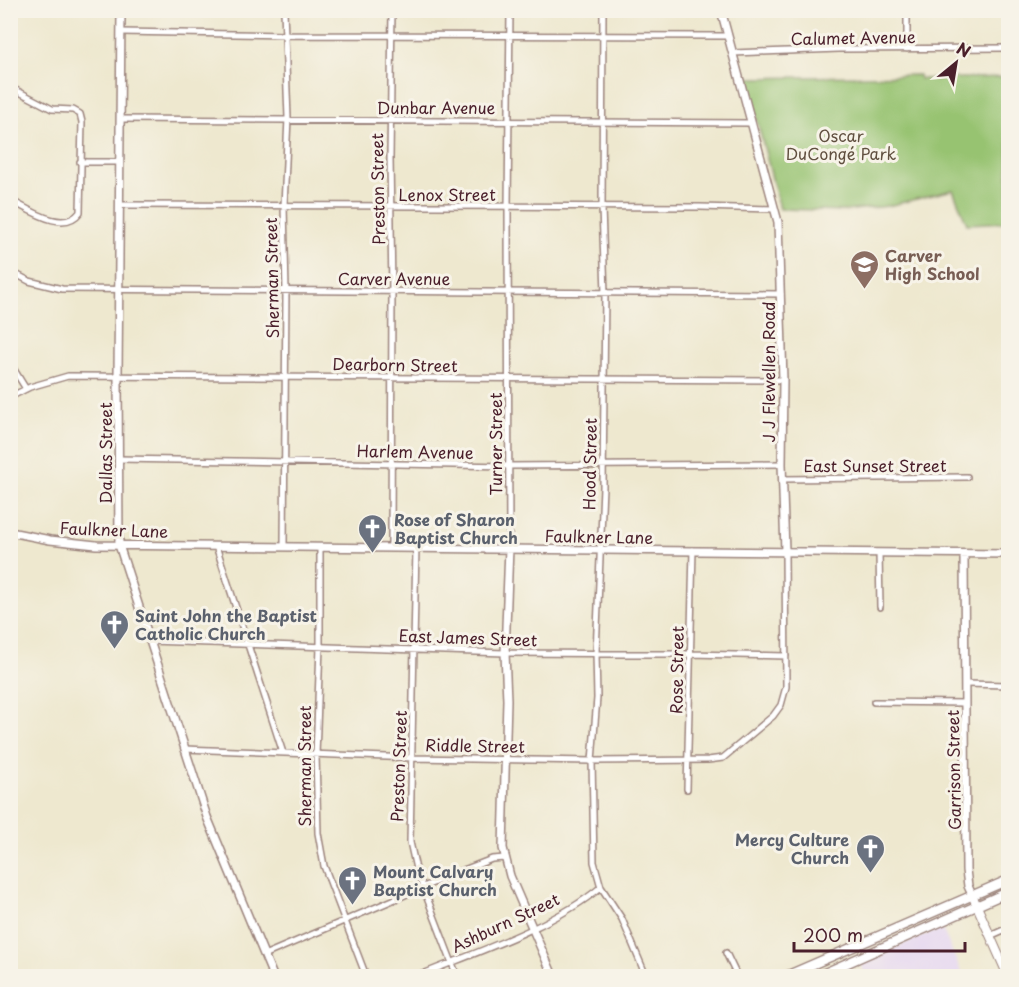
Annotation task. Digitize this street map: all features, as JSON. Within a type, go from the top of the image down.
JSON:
[{"type":"main road","points":[[786,976],[1008,880]]},
{"type":"main road","points":[[818,976],[1008,892]]},
{"type":"main road","name":"Garrison Street","points":[[973,897],[1008,976]]},
{"type":"street","name":"Dallas Street","points":[[121,10],[119,545],[148,641],[216,841],[273,976]]},
{"type":"street","name":"Sherman Street","points":[[284,10],[288,118],[284,206],[286,291],[284,546]]},
{"type":"street","name":"Preston Street","points":[[391,547],[392,10]]},
{"type":"street","name":"Turner Street","points":[[510,10],[509,548],[505,653],[503,835],[505,858],[510,876],[553,976]]},
{"type":"street","name":"Hood Street","points":[[603,10],[602,208],[605,293],[601,550],[596,653],[597,698],[592,761],[594,866],[601,887],[622,919],[646,976]]},
{"type":"street","name":"J J Flewellen Road","points":[[722,10],[771,191],[780,239],[786,687],[781,705],[773,716],[756,731]]},
{"type":"street","points":[[907,10],[907,49]]},
{"type":"street","points":[[121,32],[285,35],[728,36]]},
{"type":"street","name":"Calumet Avenue","points":[[734,53],[1008,48]]},
{"type":"street","points":[[10,87],[52,109],[73,110],[80,114],[80,212],[75,219],[67,222],[49,218],[10,200]]},
{"type":"street","name":"Dunbar Avenue","points":[[120,118],[751,123]]},
{"type":"street","points":[[80,162],[120,162]]},
{"type":"street","name":"Lenox Street","points":[[120,205],[774,209]]},
{"type":"street","name":"Carver Avenue","points":[[10,271],[29,281],[50,287],[119,290],[781,294]]},
{"type":"street","points":[[10,363],[26,389]]},
{"type":"street","name":"Dearborn Street","points":[[10,398],[46,381],[68,376],[783,380]]},
{"type":"street","name":"Harlem Avenue","points":[[119,459],[508,466],[782,464]]},
{"type":"street","name":"East Sunset Street","points":[[783,479],[967,477]]},
{"type":"street","name":"Faulkner Lane","points":[[10,532],[74,543],[119,545],[1008,554]]},
{"type":"street","points":[[216,546],[283,753]]},
{"type":"street","name":"Sherman Street","points":[[320,546],[320,647],[316,755],[318,833],[324,866],[366,976]]},
{"type":"street","name":"Preston Street","points":[[416,547],[410,842],[413,860],[458,976]]},
{"type":"street","name":"Rose Street","points":[[687,789],[693,550]]},
{"type":"street","points":[[879,553],[880,607]]},
{"type":"street","name":"Garrison Street","points":[[964,554],[966,870],[968,886],[973,897]]},
{"type":"street","name":"East James Street","points":[[148,641],[505,653],[786,656]]},
{"type":"street","points":[[965,684],[1008,685]]},
{"type":"street","points":[[874,702],[965,703]]},
{"type":"street","name":"Riddle Street","points":[[184,749],[412,758],[688,761],[723,758],[756,731]]},
{"type":"street","points":[[264,955],[424,886],[492,859],[505,858]]},
{"type":"street","name":"Ashburn Street","points":[[418,976],[532,928],[571,907],[601,887]]},
{"type":"street","points":[[990,936],[1008,928]]},
{"type":"street","points":[[726,953],[736,976]]},
{"type":"shaded area","points":[[942,928],[963,976],[866,976],[860,962]]},
{"type":"green space","name":"Oscar DuCongé Park","points":[[919,75],[920,79],[1008,77],[1008,222],[967,224],[953,190],[888,206],[845,211],[780,209],[746,78]]},
{"type":"place","name":"Carver High School","points":[[864,290]]},
{"type":"place","name":"Rose of Sharon Baptist Church","points":[[373,554]]},
{"type":"place","name":"Saint John the Baptist Catholic Church","points":[[114,650]]},
{"type":"place","name":"Mercy Culture Church","points":[[870,874]]},
{"type":"place","name":"Mount Calvary Baptist Church","points":[[352,906]]}]
